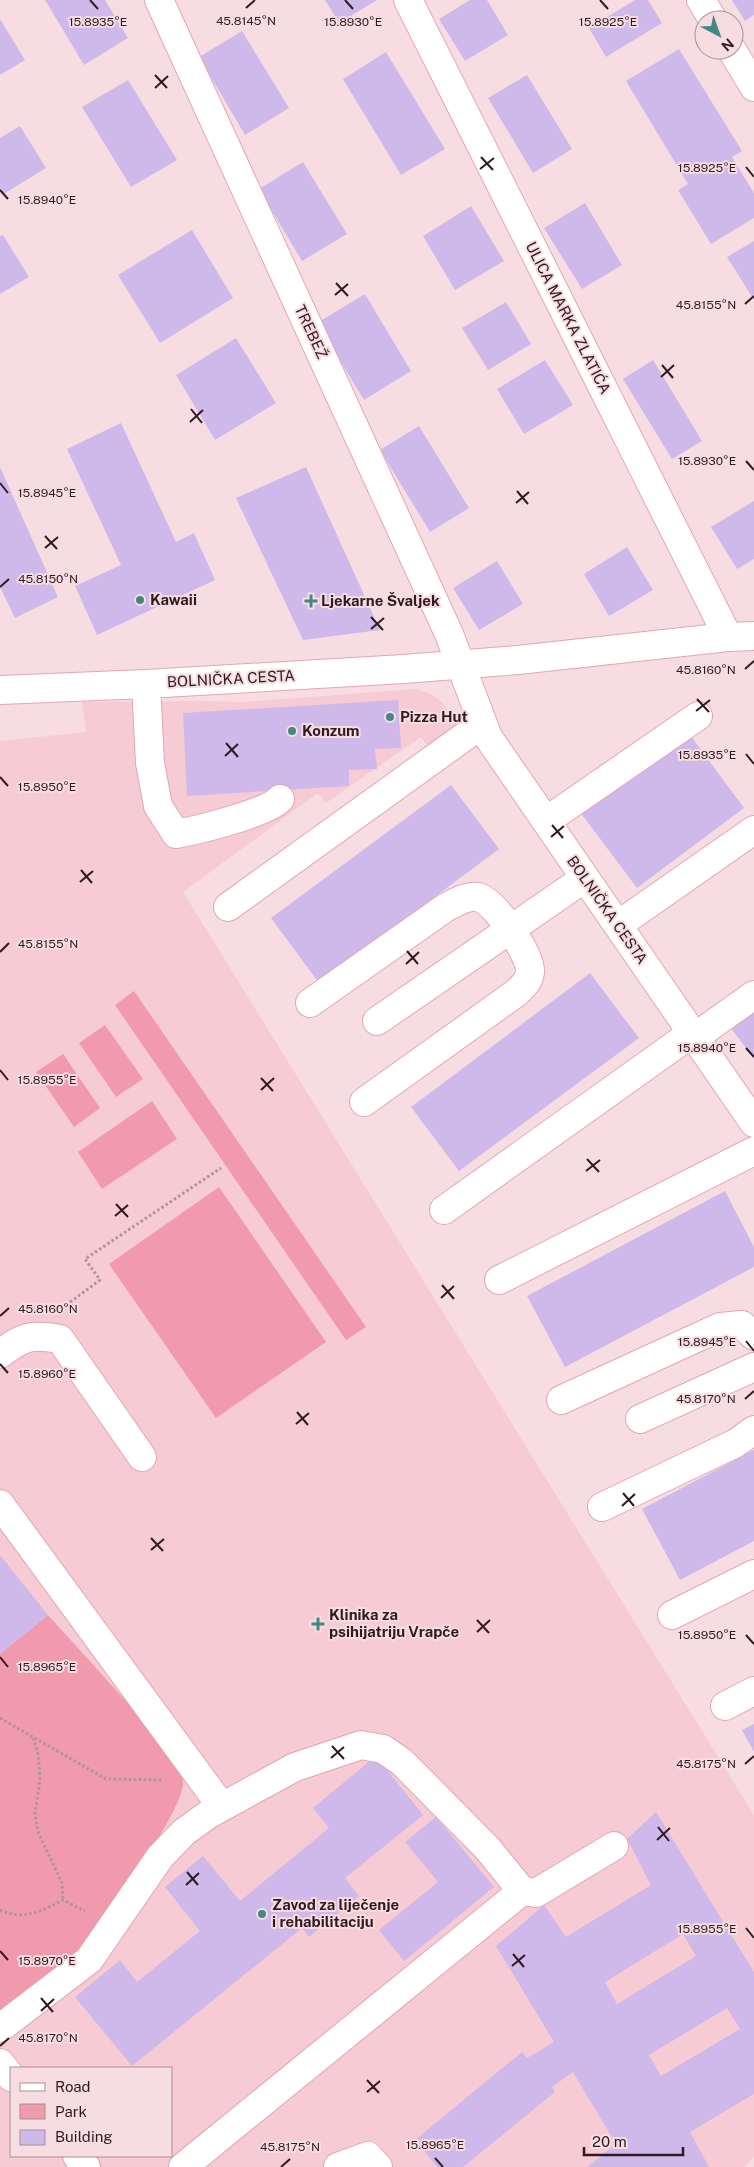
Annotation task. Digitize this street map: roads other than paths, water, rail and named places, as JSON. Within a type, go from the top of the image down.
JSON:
[{"type":"street","name":"TREBEŽ","points":[[159,0],[462,664]]},
{"type":"street","name":"ULICA MARKA ZLATIĆA","points":[[408,0],[741,636]]},
{"type":"street","points":[[738,60],[754,87]]},
{"type":"street","name":"BOLNIČKA CESTA","points":[[0,689],[146,684],[462,664],[741,636]]},
{"type":"street","name":"BOLNIČKA CESTA","points":[[462,664],[488,737],[754,1123]]},
{"type":"street","points":[[146,684],[150,763],[158,806],[176,834],[256,811],[276,804],[280,799]]},
{"type":"street","points":[[546,821],[698,716]]},
{"type":"street","points":[[228,907],[482,724]]},
{"type":"street","points":[[618,925],[754,830]]},
{"type":"street","points":[[377,1021],[584,878]]},
{"type":"street","points":[[310,1003],[445,908],[464,898],[478,897],[489,904],[497,912],[526,955],[530,969],[528,982],[516,994],[364,1102]]},
{"type":"street","points":[[444,1210],[754,995]]},
{"type":"street","points":[[499,1280],[754,1151]]},
{"type":"street","points":[[561,1400],[720,1327],[742,1325],[754,1336]]},
{"type":"street","points":[[10,1347],[41,1336],[60,1339],[142,1456]]},
{"type":"street","points":[[640,1419],[754,1367]]},
{"type":"street","points":[[602,1507],[736,1443],[754,1430]]},
{"type":"street","points":[[0,1504],[222,1807]]},
{"type":"street","points":[[672,1615],[754,1574]]},
{"type":"street","points":[[725,1706],[754,1692]]},
{"type":"street","points":[[0,2028],[89,1960],[160,1857],[184,1832],[222,1807],[294,1767],[361,1745],[383,1750],[402,1762],[482,1842],[522,1891],[536,1893],[614,1846]]},
{"type":"street","points":[[183,2167],[522,1891]]},
{"type":"street","points":[[338,2167],[368,2156],[378,2167]]},
{"type":"street","points":[[77,2157],[86,2167]]},
{"type":"place","name":"Kawaii","points":[[140,600]]},
{"type":"place","name":"Ljekarne Švaljek","points":[[311,601]]},
{"type":"place","name":"Pizza Hut","points":[[390,717]]},
{"type":"place","name":"Konzum","points":[[292,731]]},
{"type":"place","name":"Klinika za psihijatriju Vrapče","points":[[318,1624]]},
{"type":"place","name":"Zavod za liječenje i rehabilitaciju","points":[[262,1914]]}]
